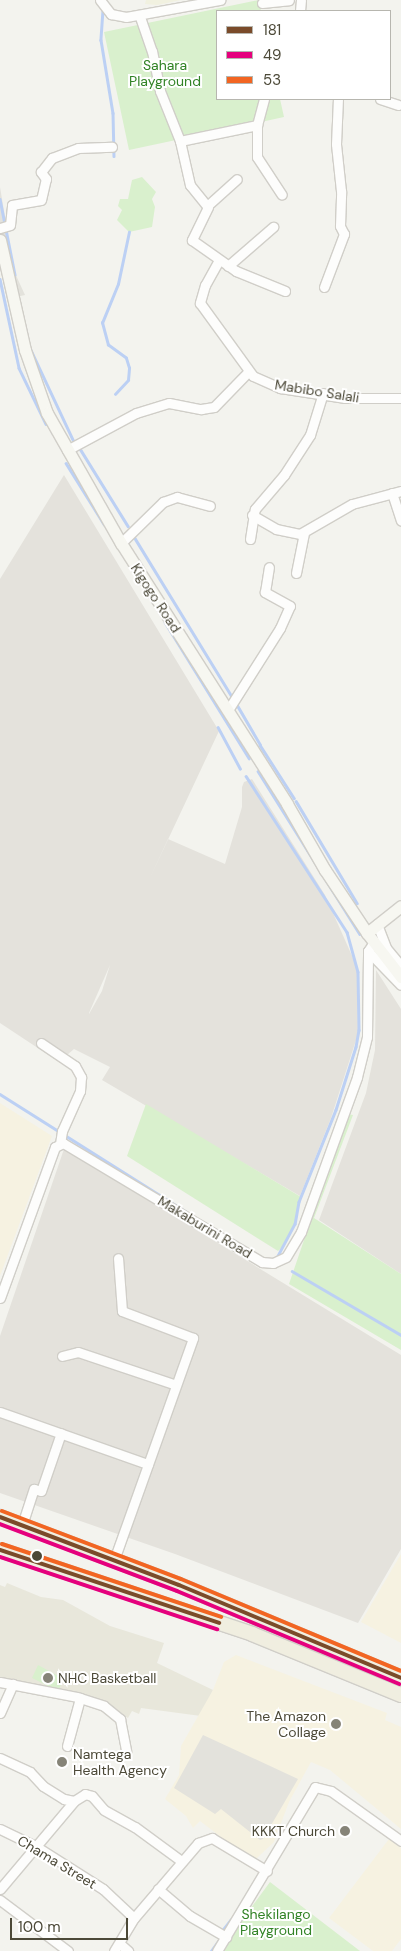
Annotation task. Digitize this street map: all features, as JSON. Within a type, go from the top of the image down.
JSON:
[{"type":"highway","points":[[0,1517],[114,1560],[401,1678]]},
{"type":"highway","points":[[0,1550],[252,1634],[401,1695]]},
{"type":"main road","name":"Kigogo Road","points":[[0,240],[34,382],[67,450],[120,543],[228,710],[370,942],[401,977]]},
{"type":"main road","points":[[370,942],[377,924],[401,906]]},
{"type":"street","points":[[100,0],[111,14],[140,17],[220,0]]},
{"type":"street","points":[[263,5],[289,0]]},
{"type":"street","points":[[140,17],[152,51],[160,91],[180,141],[190,185],[207,206],[208,212],[192,238],[228,266],[285,291]]},
{"type":"street","points":[[264,100],[257,125],[258,161],[282,195]]},
{"type":"street","points":[[324,287],[344,234],[340,226],[341,191],[336,144],[338,100]]},
{"type":"street","points":[[383,100],[398,105]]},
{"type":"street","points":[[180,141],[257,125]]},
{"type":"street","points":[[0,228],[10,225],[12,206],[41,200],[46,179],[42,172],[52,158],[78,148],[112,147]]},
{"type":"street","points":[[207,206],[237,179]]},
{"type":"street","points":[[228,266],[273,227]]},
{"type":"street","name":"Mabibo Salali","points":[[219,260],[205,285],[200,303],[248,372],[258,380],[280,388],[323,393],[345,398],[401,398]]},
{"type":"street","points":[[67,450],[136,413],[169,403],[202,409],[214,407],[248,372]]},
{"type":"street","points":[[250,539],[252,514],[310,435],[323,393]]},
{"type":"street","points":[[252,514],[286,533],[304,533],[352,504],[397,492],[401,521]]},
{"type":"street","points":[[120,543],[163,502],[177,498],[210,506]]},
{"type":"street","points":[[296,573],[304,533]]},
{"type":"street","points":[[228,710],[280,628],[290,606],[265,592],[269,567]]},
{"type":"street","points":[[377,924],[386,948],[401,966]]},
{"type":"street","points":[[370,942],[401,985]]},
{"type":"street","name":"Makaburini Road","points":[[60,1143],[69,1145],[259,1261],[280,1261],[286,1257],[301,1232],[357,1077],[366,1037],[370,942]]},
{"type":"street","points":[[0,1298],[54,1150],[60,1143],[62,1131],[80,1091],[81,1078],[75,1066],[41,1043]]},
{"type":"street","points":[[114,1560],[193,1338],[122,1311],[118,1258]]},
{"type":"street","points":[[62,1356],[78,1352],[176,1386]]},
{"type":"street","points":[[0,1412],[148,1464]]},
{"type":"street","points":[[22,1525],[34,1489],[41,1491],[61,1433]]},
{"type":"street","points":[[0,1682],[80,1698],[104,1706],[118,1716],[126,1751]]},
{"type":"street","points":[[0,1713],[13,1684]]},
{"type":"street","points":[[68,1746],[80,1698]]},
{"type":"street","points":[[0,1758],[30,1772],[58,1796],[74,1801]]},
{"type":"street","points":[[217,1951],[267,1871],[307,1796],[318,1786],[331,1791],[401,1841]]},
{"type":"street","points":[[0,1889],[25,1856],[36,1847],[50,1826],[74,1801],[85,1794],[92,1796],[104,1810],[135,1827],[180,1860]]},
{"type":"street","name":"Chama Street","points":[[0,1829],[36,1847],[103,1889],[134,1918]]},
{"type":"street","points":[[128,1951],[117,1947],[134,1918],[180,1860],[198,1843],[212,1838],[267,1871]]},
{"type":"street","points":[[158,1889],[190,1916],[226,1937]]},
{"type":"street","points":[[0,1900],[68,1951]]},
{"type":"shaded area","points":[[146,0],[181,0],[157,5],[145,4]]},
{"type":"shaded area","points":[[0,187],[14,271],[25,295],[7,299],[0,266]]},
{"type":"shaded area","points":[[64,475],[219,731],[168,839],[225,864],[242,807],[242,787],[244,782],[252,779],[325,895],[357,967],[358,1034],[331,1118],[300,1196],[102,1080],[110,1067],[74,1049],[59,1062],[0,1023],[0,579]],"holes":[[[110,965],[102,991],[89,1014]]]},
{"type":"shaded area","points":[[376,970],[401,1009],[401,1274],[319,1220],[366,1093],[375,1050]]},
{"type":"shaded area","points":[[0,1103],[52,1136],[0,1276]]},
{"type":"shaded area","points":[[64,1149],[401,1355],[401,1549],[358,1623],[175,1554],[0,1493],[0,1336]]},
{"type":"shaded area","points":[[401,1554],[401,1643],[361,1622]]},
{"type":"shaded area","points":[[7,1583],[41,1597],[63,1600],[110,1626],[164,1643],[157,1663],[213,1690],[201,1716],[141,1708],[139,1714],[132,1711],[128,1718],[105,1705],[0,1681],[0,1585],[5,1587]]},
{"type":"shaded area","points":[[236,1655],[387,1713],[385,1720],[401,1727],[401,1829],[330,1770],[311,1762],[289,1802],[274,1842],[257,1858],[251,1860],[200,1821],[193,1828],[186,1816],[165,1799],[179,1775],[181,1746],[213,1690],[224,1662]]},
{"type":"shaded area","points":[[203,1735],[298,1779],[263,1839],[260,1840],[221,1809],[215,1814],[174,1788]]},
{"type":"shaded area","points":[[389,1839],[401,1848],[401,1939],[392,1951],[373,1951],[329,1918]]},
{"type":"green space","name":"Sahara Playground","points":[[259,0],[261,10],[216,10],[216,100],[280,100],[284,117],[129,150],[104,32]]},
{"type":"green space","points":[[142,177],[156,192],[152,199],[155,207],[152,227],[129,232],[117,220],[122,210],[118,206],[120,199],[128,199],[132,180]]},
{"type":"green space","points":[[146,1104],[301,1197],[295,1224],[285,1245],[278,1251],[127,1156]]},
{"type":"green space","points":[[347,1114],[353,1115],[314,1218],[401,1274],[401,1350],[289,1284]]},
{"type":"green space","name":"NHC Basketball","points":[[38,1665],[64,1679],[58,1691],[32,1678]]},
{"type":"green space","name":"Shekilango Playground","points":[[270,1882],[360,1951],[219,1951]]},
{"type":"waterway","points":[[103,10],[101,40],[113,113],[114,156]]},
{"type":"waterway","points":[[0,199],[15,275]]},
{"type":"waterway","points":[[115,394],[128,380],[129,368],[126,358],[108,345],[102,323],[118,284],[129,232]]},
{"type":"waterway","points":[[0,279],[19,368],[46,424]]},
{"type":"waterway","points":[[31,350],[74,442]]},
{"type":"waterway","points":[[79,447],[128,526]]},
{"type":"waterway","points":[[66,463],[104,524]]},
{"type":"waterway","points":[[133,535],[233,698]]},
{"type":"waterway","points":[[165,622],[249,758]]},
{"type":"waterway","points":[[236,703],[260,744]]},
{"type":"waterway","points":[[218,727],[240,768]]},
{"type":"waterway","points":[[260,745],[294,798]]},
{"type":"waterway","points":[[258,771],[360,934]]},
{"type":"waterway","points":[[246,776],[347,932],[358,972],[359,1030],[356,1047],[336,1110],[299,1202],[295,1224],[276,1259]]},
{"type":"waterway","points":[[296,801],[357,903]]},
{"type":"waterway","points":[[0,1094],[185,1211]]},
{"type":"waterway","points":[[292,1271],[401,1335]]},
{"type":"waterway","points":[[221,1932],[231,1919]]},
{"type":"waterway","points":[[211,1951],[219,1940]]},
{"type":"transit line","name":"53","points":[[2,1511],[181,1579],[401,1671]]},
{"type":"transit line","name":"181","points":[[0,1517],[179,1585],[401,1678]]},
{"type":"transit line","name":"49","points":[[0,1524],[177,1591],[399,1684]]},
{"type":"transit line","name":"53","points":[[2,1544],[221,1617]]},
{"type":"transit line","name":"181","points":[[0,1550],[219,1623]]},
{"type":"transit line","name":"49","points":[[0,1557],[217,1629]]},
{"type":"place","name":"NHC Basketball","points":[[48,1678]]},
{"type":"place","name":"The Amazon Collage","points":[[336,1724]]},
{"type":"place","name":"Namtega Health Agency","points":[[62,1762]]},
{"type":"place","name":"KKKT Church","points":[[345,1831]]}]
